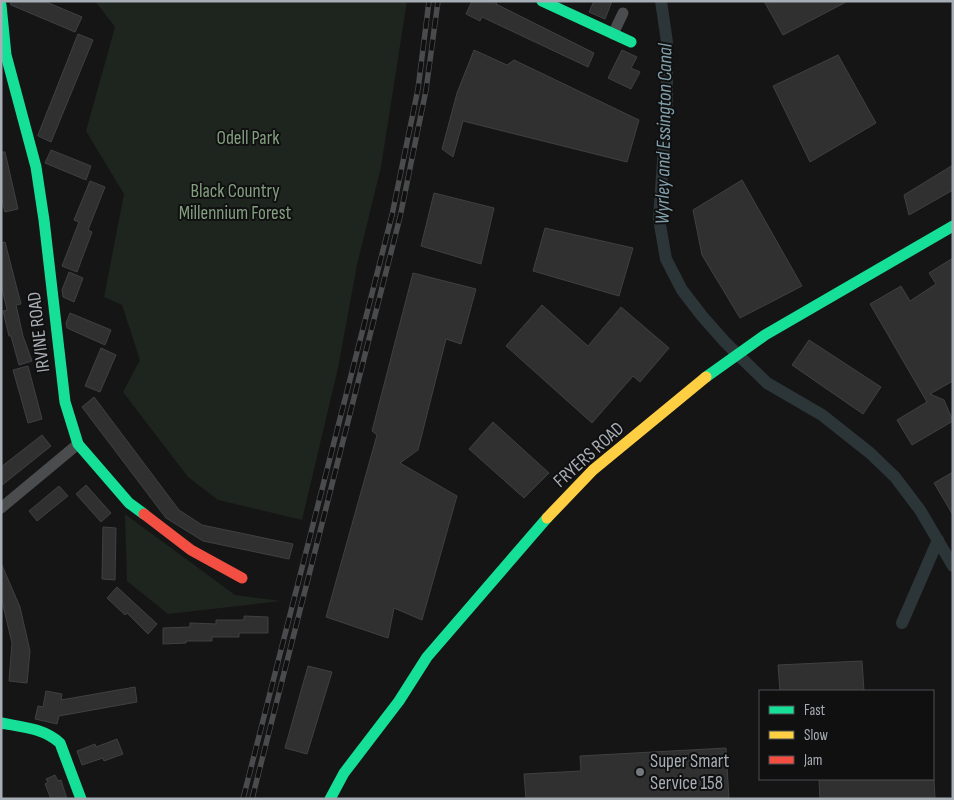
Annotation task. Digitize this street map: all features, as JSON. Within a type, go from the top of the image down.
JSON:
[{"type":"street","points":[[542,1],[631,42]]},
{"type":"street","name":"IRVINE ROAD","points":[[1,5],[6,55],[36,167],[65,402],[78,444],[129,503],[191,550],[242,578]]},
{"type":"street","points":[[613,34],[623,13]]},
{"type":"street","name":"FRYERS ROAD","points":[[330,799],[344,772],[399,701],[427,657],[544,521],[593,470],[720,366],[765,335],[953,226]]},
{"type":"street","points":[[1,508],[78,444]]},
{"type":"street","points":[[1,723],[31,729],[54,737],[60,743],[81,799]]},
{"type":"green space","name":"Odell Park","points":[[95,1],[407,1],[381,167],[357,265],[338,368],[302,520],[218,500],[188,477],[123,392],[140,360],[122,305],[104,297],[124,194],[86,131],[115,27]]},
{"type":"green space","points":[[125,514],[235,595],[281,601],[168,614],[127,581]]},
{"type":"building","points":[[10,1],[44,1],[82,17],[75,32],[11,5]]},
{"type":"building","points":[[472,1],[497,1],[496,4],[594,53],[588,67],[482,17],[480,21],[466,14]]},
{"type":"building","points":[[594,1],[612,1],[605,19],[589,12]]},
{"type":"building","points":[[764,1],[848,1],[783,35]]},
{"type":"building","points":[[78,34],[93,40],[51,142],[38,135]]},
{"type":"building","points":[[474,50],[507,65],[514,60],[639,120],[627,162],[463,121],[453,157],[442,149],[457,93]]},
{"type":"building","points":[[622,50],[637,57],[631,68],[640,72],[631,89],[608,78]]},
{"type":"building","points":[[838,55],[876,123],[810,162],[773,86]]},
{"type":"building","points":[[51,150],[91,166],[86,180],[45,163]]},
{"type":"building","points":[[1,152],[5,152],[18,209],[5,212],[1,197]]},
{"type":"building","points":[[953,165],[953,190],[909,215],[904,195]]},
{"type":"building","points":[[742,180],[802,286],[740,318],[702,255],[693,210]]},
{"type":"building","points":[[90,181],[105,187],[88,230],[92,232],[77,272],[62,266],[79,222],[74,220]]},
{"type":"building","points":[[434,193],[494,208],[481,264],[421,246]]},
{"type":"building","points":[[545,228],[633,248],[619,296],[533,271]]},
{"type":"building","points":[[5,242],[21,304],[16,305],[23,336],[32,361],[19,365],[3,311],[7,310],[1,284],[1,243]]},
{"type":"building","points":[[953,258],[953,381],[930,394],[944,400],[953,421],[912,445],[897,420],[927,402],[870,304],[901,286],[910,301],[936,284],[929,273]]},
{"type":"building","points":[[69,272],[83,278],[74,302],[63,297],[62,290]]},
{"type":"building","points":[[413,273],[476,289],[461,344],[446,339],[418,450],[400,463],[457,496],[422,620],[394,608],[388,638],[326,617],[377,435],[372,431]]},
{"type":"building","points":[[542,305],[588,346],[621,307],[669,348],[640,382],[633,376],[592,423],[506,346]]},
{"type":"building","points":[[70,313],[111,330],[105,345],[67,328],[66,323]]},
{"type":"building","points":[[809,340],[881,387],[863,414],[792,365]]},
{"type":"building","points":[[101,348],[116,355],[100,392],[85,386]]},
{"type":"building","points":[[28,366],[42,419],[28,423],[13,370]]},
{"type":"building","points":[[94,397],[179,510],[202,525],[293,544],[289,559],[203,541],[166,518],[82,407]]},
{"type":"building","points":[[493,422],[549,473],[524,498],[469,449]]},
{"type":"building","points":[[42,435],[51,446],[1,486],[1,467]]},
{"type":"building","points":[[953,472],[953,515],[934,483]]},
{"type":"building","points":[[86,485],[111,513],[101,522],[76,494]]},
{"type":"building","points":[[59,486],[68,496],[37,521],[29,511]]},
{"type":"building","points":[[103,527],[116,528],[115,580],[102,579]]},
{"type":"building","points":[[1,563],[20,607],[30,651],[27,683],[9,681],[12,643],[1,597]]},
{"type":"building","points":[[117,587],[157,624],[148,634],[127,613],[125,615],[107,598]]},
{"type":"building","points":[[244,616],[268,617],[268,633],[239,633],[239,637],[212,637],[212,641],[186,641],[186,643],[163,644],[163,628],[190,627],[190,623],[216,624],[216,620],[244,620]]},
{"type":"building","points":[[862,661],[864,690],[780,690],[778,665]]},
{"type":"building","points":[[308,666],[332,672],[307,754],[285,748]]},
{"type":"building","points":[[135,687],[137,702],[59,716],[57,724],[35,719],[38,706],[43,707],[46,691],[62,694],[61,700]]},
{"type":"building","points":[[117,739],[123,754],[104,761],[103,758],[82,765],[77,751],[95,744],[96,747]]},
{"type":"building","name":"Super Smart Service 158","points":[[726,748],[729,799],[526,799],[524,774],[581,771],[580,756]]},
{"type":"building","points":[[55,775],[58,781],[61,780],[67,799],[51,799],[45,784],[48,782],[46,779]]},
{"type":"building","points":[[934,779],[935,799],[820,799],[819,780]]},
{"type":"waterway","name":"Wyrley and Essington Canal","points":[[661,1],[667,42],[667,103],[659,219],[666,259],[682,290],[725,342],[767,383],[822,415],[870,453],[895,477],[920,510],[953,566]]},
{"type":"waterway","points":[[902,623],[938,540]]},
{"type":"railway","points":[[243,799],[392,215],[418,89],[429,1]]},
{"type":"railway","points":[[252,799],[400,217],[426,90],[438,1]]},
{"type":"traffic: fast","points":[[542,1],[631,42]]},
{"type":"traffic: fast","points":[[1,5],[6,55],[36,167],[65,402],[78,444],[129,503],[144,514]]},
{"type":"traffic: fast","points":[[706,377],[765,335],[953,226]]},
{"type":"traffic: fast","points":[[330,799],[344,773],[399,701],[427,657],[547,518]]},
{"type":"traffic: fast","points":[[1,723],[39,731],[60,743],[81,799]]},
{"type":"traffic: slow","points":[[547,518],[593,470],[706,377]]},
{"type":"traffic: jam","points":[[144,514],[191,550],[242,578]]},
{"type":"place","name":"Super Smart Service 158","points":[[640,772]]},
{"type":"park label","name":"Black Country Millennium Forest","points":[[235,202]]}]
